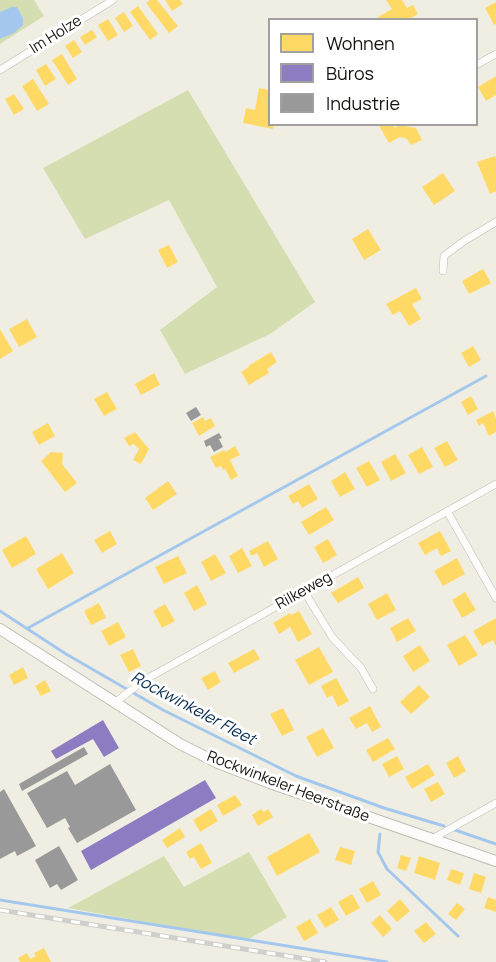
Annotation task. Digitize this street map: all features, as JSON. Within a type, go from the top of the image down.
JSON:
[{"type":"main road","name":"Rockwinkeler Heerstraße","points":[[0,629],[119,699],[180,744],[218,763],[496,861]]},
{"type":"street","name":"Im Holze","points":[[0,70],[113,0]]},
{"type":"street","points":[[478,64],[496,54]]},
{"type":"street","points":[[443,271],[444,256],[496,222]]},
{"type":"street","name":"Rilkeweg","points":[[119,699],[141,682],[496,484]]},
{"type":"street","points":[[447,511],[496,598]]},
{"type":"street","points":[[304,591],[332,637],[361,668],[374,689]]},
{"type":"street","points":[[432,839],[496,803]]},
{"type":"green space","points":[[0,0],[34,0],[44,16],[0,44]]},
{"type":"green space","points":[[188,90],[315,302],[270,334],[185,374],[160,330],[217,287],[169,200],[85,239],[43,168]]},
{"type":"green space","points":[[249,852],[287,917],[247,940],[68,908],[164,856],[184,887]]},
{"type":"water","points":[[17,7],[23,18],[23,25],[14,33],[0,39],[0,12]]},
{"type":"building: Wohnen","points":[[150,0],[157,0],[178,26],[169,33],[146,3]]},
{"type":"building: Wohnen","points":[[165,0],[180,0],[183,4],[172,11]]},
{"type":"building: Wohnen","points":[[386,0],[402,0],[407,8],[413,5],[418,14],[411,18],[378,17],[392,9]]},
{"type":"building: Wohnen","points":[[496,2],[496,24],[494,25],[485,8]]},
{"type":"building: Wohnen","points":[[138,6],[158,34],[150,40],[130,12]]},
{"type":"building: Wohnen","points":[[124,12],[133,26],[124,32],[115,18]]},
{"type":"building: Wohnen","points":[[108,19],[118,35],[108,41],[98,25]]},
{"type":"building: Wohnen","points":[[92,30],[97,37],[85,45],[80,37]]},
{"type":"building: Wohnen","points":[[74,40],[82,52],[73,58],[65,46]]},
{"type":"building: Wohnen","points":[[62,54],[77,79],[68,85],[52,60]]},
{"type":"building: Wohnen","points":[[46,64],[56,79],[45,86],[36,70]]},
{"type":"building: Wohnen","points":[[496,76],[496,95],[486,101],[478,87]]},
{"type":"building: Wohnen","points":[[33,79],[49,104],[37,111],[22,86]]},
{"type":"building: Wohnen","points":[[259,88],[268,90],[268,126],[274,126],[273,129],[243,123],[246,108],[255,110]]},
{"type":"building: Wohnen","points":[[14,94],[24,109],[14,115],[5,99]]},
{"type":"building: Wohnen","points":[[379,126],[416,128],[422,140],[411,145],[407,139],[400,137],[389,143]]},
{"type":"building: Wohnen","points":[[495,156],[496,191],[490,194],[477,162]]},
{"type":"building: Wohnen","points":[[443,173],[455,191],[434,205],[422,187]]},
{"type":"building: Wohnen","points":[[368,229],[381,250],[364,260],[352,239]]},
{"type":"building: Wohnen","points":[[169,245],[178,262],[167,268],[158,250]]},
{"type":"building: Wohnen","points":[[483,269],[491,283],[469,294],[462,281]]},
{"type":"building: Wohnen","points":[[416,288],[422,299],[412,304],[421,319],[409,326],[400,311],[393,315],[386,304]]},
{"type":"building: Wohnen","points":[[27,319],[37,337],[19,347],[9,329]]},
{"type":"building: Wohnen","points":[[0,329],[13,351],[0,359]]},
{"type":"building: Wohnen","points":[[473,346],[481,360],[469,367],[461,353]]},
{"type":"building: Wohnen","points":[[271,352],[277,362],[267,369],[269,373],[249,385],[241,372]]},
{"type":"building: Wohnen","points":[[154,373],[160,385],[141,395],[135,384]]},
{"type":"building: Wohnen","points":[[107,392],[117,409],[104,416],[94,399]]},
{"type":"building: Wohnen","points":[[471,396],[478,409],[468,415],[461,402]]},
{"type":"building: Wohnen","points":[[493,411],[496,418],[496,432],[489,436],[483,423],[479,426],[476,420]]},
{"type":"building: Wohnen","points":[[203,417],[205,421],[211,418],[215,426],[199,436],[192,423]]},
{"type":"building: Wohnen","points":[[48,423],[55,436],[39,445],[32,432]]},
{"type":"building: Wohnen","points":[[135,432],[149,449],[141,464],[133,460],[139,449],[134,444],[129,446],[124,438]]},
{"type":"building: Wohnen","points":[[447,441],[458,460],[445,467],[434,448]]},
{"type":"building: Wohnen","points":[[235,446],[240,455],[230,460],[238,476],[231,480],[225,469],[223,470],[221,466],[216,468],[210,457]]},
{"type":"building: Wohnen","points":[[422,447],[433,467],[419,474],[408,455]]},
{"type":"building: Wohnen","points":[[50,452],[63,453],[62,464],[77,483],[65,492],[41,461]]},
{"type":"building: Wohnen","points":[[395,454],[406,473],[391,481],[381,462]]},
{"type":"building: Wohnen","points":[[369,461],[380,480],[367,487],[356,468]]},
{"type":"building: Wohnen","points":[[345,472],[355,489],[340,497],[331,481]]},
{"type":"building: Wohnen","points":[[168,481],[177,494],[153,510],[145,498]]},
{"type":"building: Wohnen","points":[[309,484],[318,499],[302,508],[298,501],[293,504],[288,496]]},
{"type":"building: Wohnen","points":[[326,507],[334,520],[309,535],[301,522]]},
{"type":"building: Wohnen","points":[[110,531],[117,544],[102,553],[94,540]]},
{"type":"building: Wohnen","points":[[440,531],[451,551],[441,556],[437,548],[425,555],[418,543]]},
{"type":"building: Wohnen","points":[[26,536],[36,554],[12,568],[2,550]]},
{"type":"building: Wohnen","points":[[328,539],[337,555],[323,563],[314,547]]},
{"type":"building: Wohnen","points":[[268,541],[278,559],[264,567],[257,553],[251,556],[249,551]]},
{"type":"building: Wohnen","points":[[242,548],[252,566],[238,573],[229,556]]},
{"type":"building: Wohnen","points":[[62,553],[74,573],[48,589],[36,569]]},
{"type":"building: Wohnen","points":[[215,554],[226,573],[211,581],[201,562]]},
{"type":"building: Wohnen","points":[[178,556],[187,573],[164,584],[155,567]]},
{"type":"building: Wohnen","points":[[457,558],[465,574],[443,586],[434,571]]},
{"type":"building: Wohnen","points":[[358,577],[364,588],[338,603],[331,593]]},
{"type":"building: Wohnen","points":[[197,585],[207,604],[194,611],[184,593]]},
{"type":"building: Wohnen","points":[[465,592],[476,610],[462,618],[452,600]]},
{"type":"building: Wohnen","points":[[387,593],[396,610],[377,620],[368,604]]},
{"type":"building: Wohnen","points":[[99,603],[106,618],[91,625],[84,611]]},
{"type":"building: Wohnen","points":[[165,604],[175,621],[162,628],[153,611]]},
{"type":"building: Wohnen","points":[[299,611],[312,634],[298,642],[290,627],[279,634],[273,623],[290,613],[291,615]]},
{"type":"building: Wohnen","points":[[408,618],[416,631],[397,642],[390,628]]},
{"type":"building: Wohnen","points":[[496,618],[496,646],[493,640],[482,646],[473,631]]},
{"type":"building: Wohnen","points":[[118,622],[126,637],[109,646],[101,631]]},
{"type":"building: Wohnen","points":[[465,635],[478,655],[459,666],[447,645]]},
{"type":"building: Wohnen","points":[[420,645],[430,661],[413,672],[403,656]]},
{"type":"building: Wohnen","points":[[319,647],[333,672],[309,685],[295,660]]},
{"type":"building: Wohnen","points":[[133,649],[141,666],[129,672],[120,655]]},
{"type":"building: Wohnen","points":[[254,649],[260,659],[234,673],[228,663]]},
{"type":"building: Wohnen","points":[[23,667],[28,678],[14,685],[9,675]]},
{"type":"building: Wohnen","points":[[215,671],[221,682],[208,690],[201,678]]},
{"type":"building: Wohnen","points":[[336,678],[349,701],[338,707],[332,695],[327,698],[321,686]]},
{"type":"building: Wohnen","points":[[45,680],[51,691],[41,696],[35,686]]},
{"type":"building: Wohnen","points":[[419,685],[430,697],[411,714],[400,702]]},
{"type":"building: Wohnen","points":[[370,706],[381,727],[372,732],[367,723],[356,729],[349,718]]},
{"type":"building: Wohnen","points":[[283,708],[294,730],[282,736],[270,714]]},
{"type":"building: Wohnen","points":[[323,728],[334,748],[317,757],[306,737]]},
{"type":"building: Wohnen","points":[[388,738],[395,749],[373,762],[366,750]]},
{"type":"building: Wohnen","points":[[397,756],[404,769],[389,777],[382,764]]},
{"type":"building: Wohnen","points":[[458,756],[466,771],[454,778],[446,763]]},
{"type":"building: Wohnen","points":[[428,764],[435,775],[412,789],[405,777]]},
{"type":"building: Wohnen","points":[[438,782],[445,794],[431,802],[424,789]]},
{"type":"building: Wohnen","points":[[235,795],[242,805],[223,816],[217,805]]},
{"type":"building: Wohnen","points":[[211,809],[218,821],[200,832],[193,820]]},
{"type":"building: Wohnen","points":[[261,809],[263,812],[268,809],[273,817],[258,826],[252,815]]},
{"type":"building: Wohnen","points":[[180,828],[185,837],[167,848],[162,840]]},
{"type":"building: Wohnen","points":[[309,833],[320,852],[277,876],[267,857]]},
{"type":"building: Wohnen","points":[[201,843],[212,863],[201,869],[194,857],[190,859],[186,852]]},
{"type":"building: Wohnen","points":[[340,847],[355,851],[351,865],[335,860]]},
{"type":"building: Wohnen","points":[[401,855],[411,858],[406,871],[397,868]]},
{"type":"building: Wohnen","points":[[419,856],[440,863],[435,880],[414,873]]},
{"type":"building: Wohnen","points":[[451,869],[464,873],[460,885],[447,880]]},
{"type":"building: Wohnen","points":[[474,873],[486,877],[481,893],[469,889]]},
{"type":"building: Wohnen","points":[[373,881],[381,895],[367,903],[359,889]]},
{"type":"building: Wohnen","points":[[352,894],[360,908],[346,916],[338,902]]},
{"type":"building: Wohnen","points":[[488,897],[496,900],[496,912],[484,908]]},
{"type":"building: Wohnen","points":[[400,899],[410,911],[397,922],[387,911]]},
{"type":"building: Wohnen","points":[[457,903],[465,909],[456,920],[448,914]]},
{"type":"building: Wohnen","points":[[331,907],[339,920],[325,928],[317,915]]},
{"type":"building: Wohnen","points":[[380,915],[392,929],[383,937],[371,923]]},
{"type":"building: Wohnen","points":[[310,919],[318,933],[304,941],[296,927]]},
{"type":"building: Wohnen","points":[[426,922],[436,934],[424,943],[414,931]]},
{"type":"building: Wohnen","points":[[44,948],[51,962],[20,962],[18,958],[27,953],[30,959],[36,956],[34,953]]},
{"type":"building: Büros","points":[[103,720],[119,748],[104,757],[93,739],[56,759],[51,751]]},
{"type":"building: Büros","points":[[205,780],[216,798],[91,870],[81,851]]},
{"type":"building: Industrie","points":[[196,407],[201,415],[191,421],[186,413]]},
{"type":"building: Industrie","points":[[219,433],[223,447],[214,452],[210,445],[206,447],[204,441]]},
{"type":"building: Industrie","points":[[84,747],[88,754],[22,791],[19,784]]},
{"type":"building: Industrie","points":[[110,764],[136,810],[77,843],[65,818],[47,828],[27,793],[67,771],[75,785]]},
{"type":"building: Industrie","points":[[4,789],[36,846],[17,856],[15,851],[0,859],[0,792]]},
{"type":"building: Industrie","points":[[59,846],[78,880],[61,890],[57,884],[50,888],[35,860]]},
{"type":"waterway","points":[[28,628],[486,376]]},
{"type":"waterway","name":"Rockwinkeler Fleet","points":[[0,611],[66,654],[163,710],[296,776],[384,808],[444,826]]},
{"type":"waterway","points":[[455,830],[496,844]]},
{"type":"waterway","name":"Rockwinkeler Fleet","points":[[380,834],[378,852],[387,869],[458,936]]},
{"type":"waterway","points":[[0,900],[387,962]]},
{"type":"railway","points":[[0,910],[325,962]]}]
